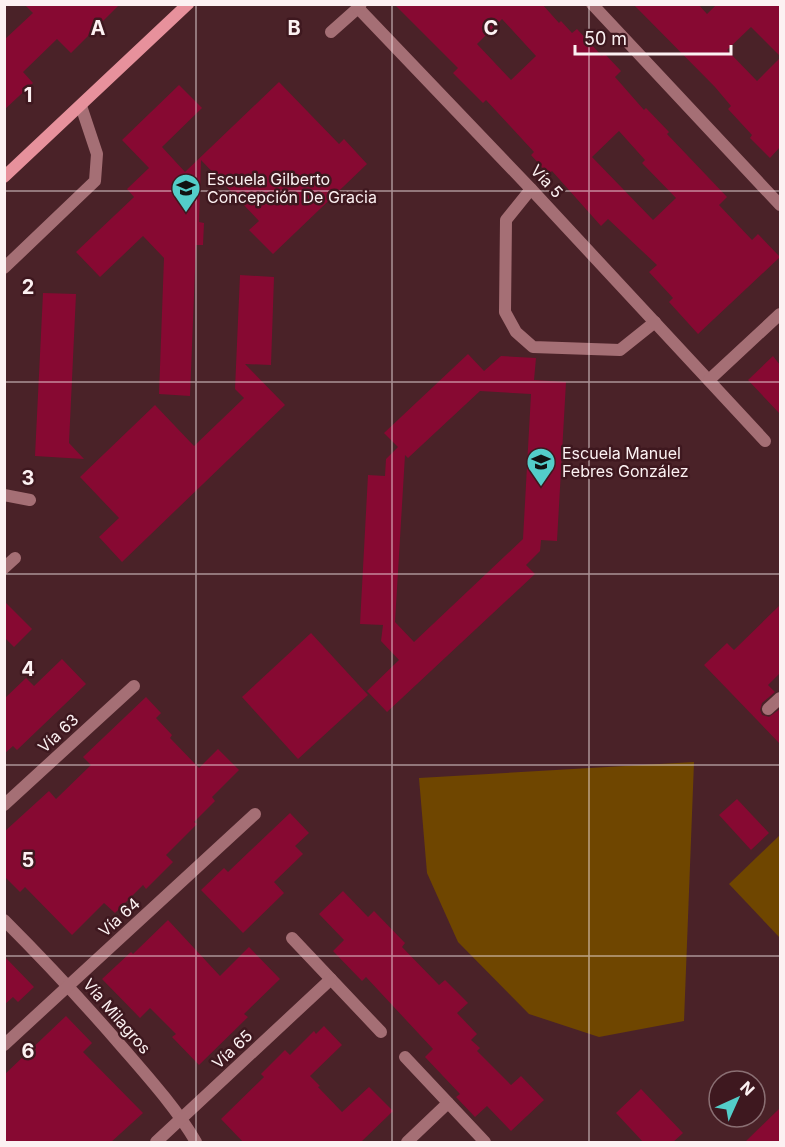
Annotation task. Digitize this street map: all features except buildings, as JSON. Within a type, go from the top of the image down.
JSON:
[{"type":"street","points":[[4,177],[188,4]]},
{"type":"street","points":[[592,4],[780,206]]},
{"type":"street","points":[[331,32],[360,6]]},
{"type":"street","name":"Vía 5","points":[[360,6],[765,441]]},
{"type":"street","points":[[4,268],[96,181],[97,154],[81,106]]},
{"type":"street","points":[[531,189],[506,220],[505,312],[516,332],[533,347],[620,350],[655,322]]},
{"type":"street","points":[[709,380],[780,314]]},
{"type":"street","points":[[4,495],[30,500]]},
{"type":"street","points":[[4,568],[15,558]]},
{"type":"street","name":"Vía 63","points":[[4,805],[134,686]]},
{"type":"street","points":[[768,709],[780,698]]},
{"type":"street","name":"Vía 64","points":[[4,1045],[255,814]]},
{"type":"street","name":"Vía Milagros","points":[[4,920],[68,985],[182,1118],[196,1143]]},
{"type":"street","points":[[292,938],[381,1032]]},
{"type":"street","name":"Vía 65","points":[[156,1143],[331,979]]},
{"type":"street","points":[[405,1057],[484,1143]]},
{"type":"street","points":[[407,1143],[448,1103]]},
{"type":"shaded area","points":[[694,762],[684,1021],[599,1037],[529,1014],[458,942],[427,873],[419,778]]},
{"type":"shaded area","points":[[780,835],[780,938],[729,884]]},
{"type":"place","name":"Escuela Gilberto Concepción De Gracia","points":[[186,214]]},
{"type":"place","name":"Escuela Manuel Febres González","points":[[541,488]]}]
